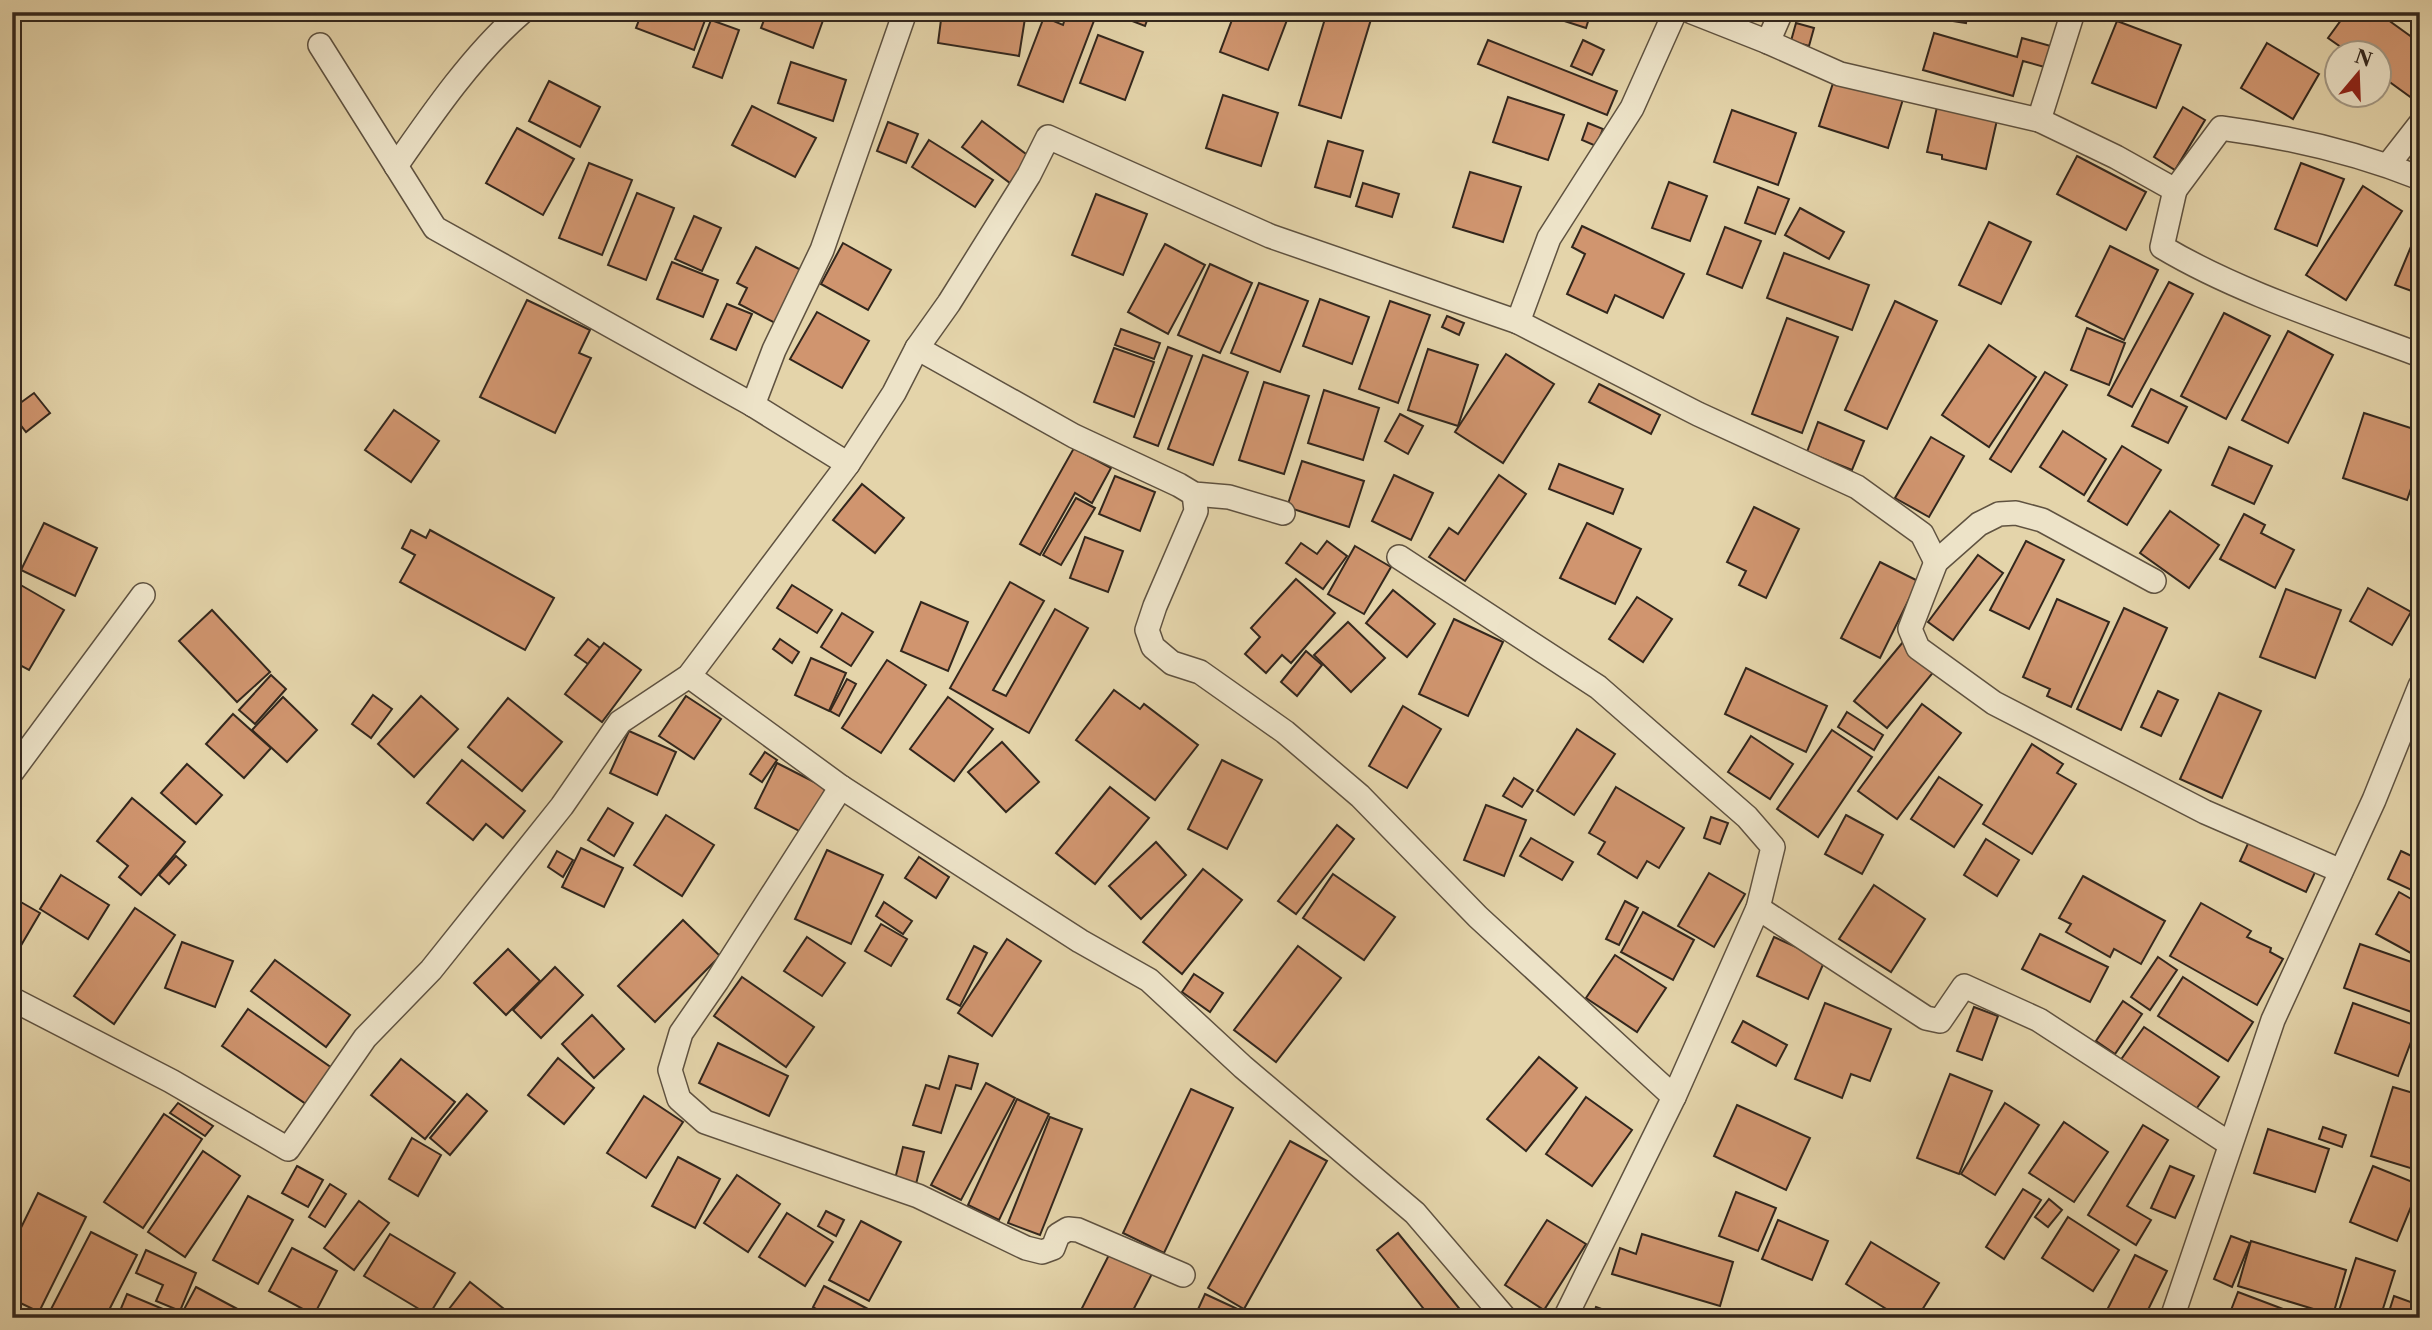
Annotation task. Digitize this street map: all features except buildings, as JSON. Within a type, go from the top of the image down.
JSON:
[{"type":"street","points":[[396,166],[432,114],[504,27],[522,12]]},
{"type":"street","points":[[753,405],[774,350],[822,250],[905,12]]},
{"type":"street","points":[[1518,322],[1549,238],[1632,108],[1675,12]]},
{"type":"street","points":[[1692,12],[1840,74],[2039,120],[2116,157],[2175,190]]},
{"type":"street","points":[[1768,42],[1781,12]]},
{"type":"street","points":[[2039,120],[2073,12]]},
{"type":"street","points":[[320,45],[435,228],[753,405],[848,464]]},
{"type":"street","points":[[2388,165],[2420,124]]},
{"type":"street","points":[[2420,178],[2388,165],[2293,140],[2221,128],[2175,190],[2162,247],[2194,266],[2233,283],[2420,355]]},
{"type":"street","points":[[12,999],[171,1082],[288,1149],[365,1038],[431,970],[562,806],[620,722],[689,676],[848,464],[894,393],[917,348],[949,303],[1029,175],[1048,137],[1270,236],[1518,322],[1698,414],[1857,487],[1922,534],[1936,562]]},
{"type":"street","points":[[917,348],[1074,436],[1194,494],[1229,497],[1283,513]]},
{"type":"street","points":[[1194,494],[1196,511],[1147,630],[1153,647],[1172,663],[1200,672],[1285,732],[1360,796],[1478,917],[1674,1097]]},
{"type":"street","points":[[2154,581],[2042,520],[2016,513],[1999,514],[1979,524],[1936,562],[1910,629],[1918,648],[1994,703],[2205,812],[2341,871]]},
{"type":"street","points":[[1399,557],[1598,687],[1747,817],[1773,847],[1758,908],[1674,1097],[1565,1318]]},
{"type":"street","points":[[12,772],[143,595]]},
{"type":"street","points":[[689,676],[841,787],[1080,941],[1149,980],[1243,1067],[1415,1213],[1505,1318]]},
{"type":"street","points":[[2172,1318],[2273,1020],[2418,699]]},
{"type":"street","points":[[841,787],[681,1033],[670,1070],[678,1099],[705,1122],[918,1196],[1026,1248],[1042,1252],[1053,1248],[1058,1235],[1068,1229],[1077,1230],[1183,1275]]},
{"type":"street","points":[[1758,908],[1926,1018],[1940,1021],[1964,986],[2039,1020],[2230,1144]]}]
